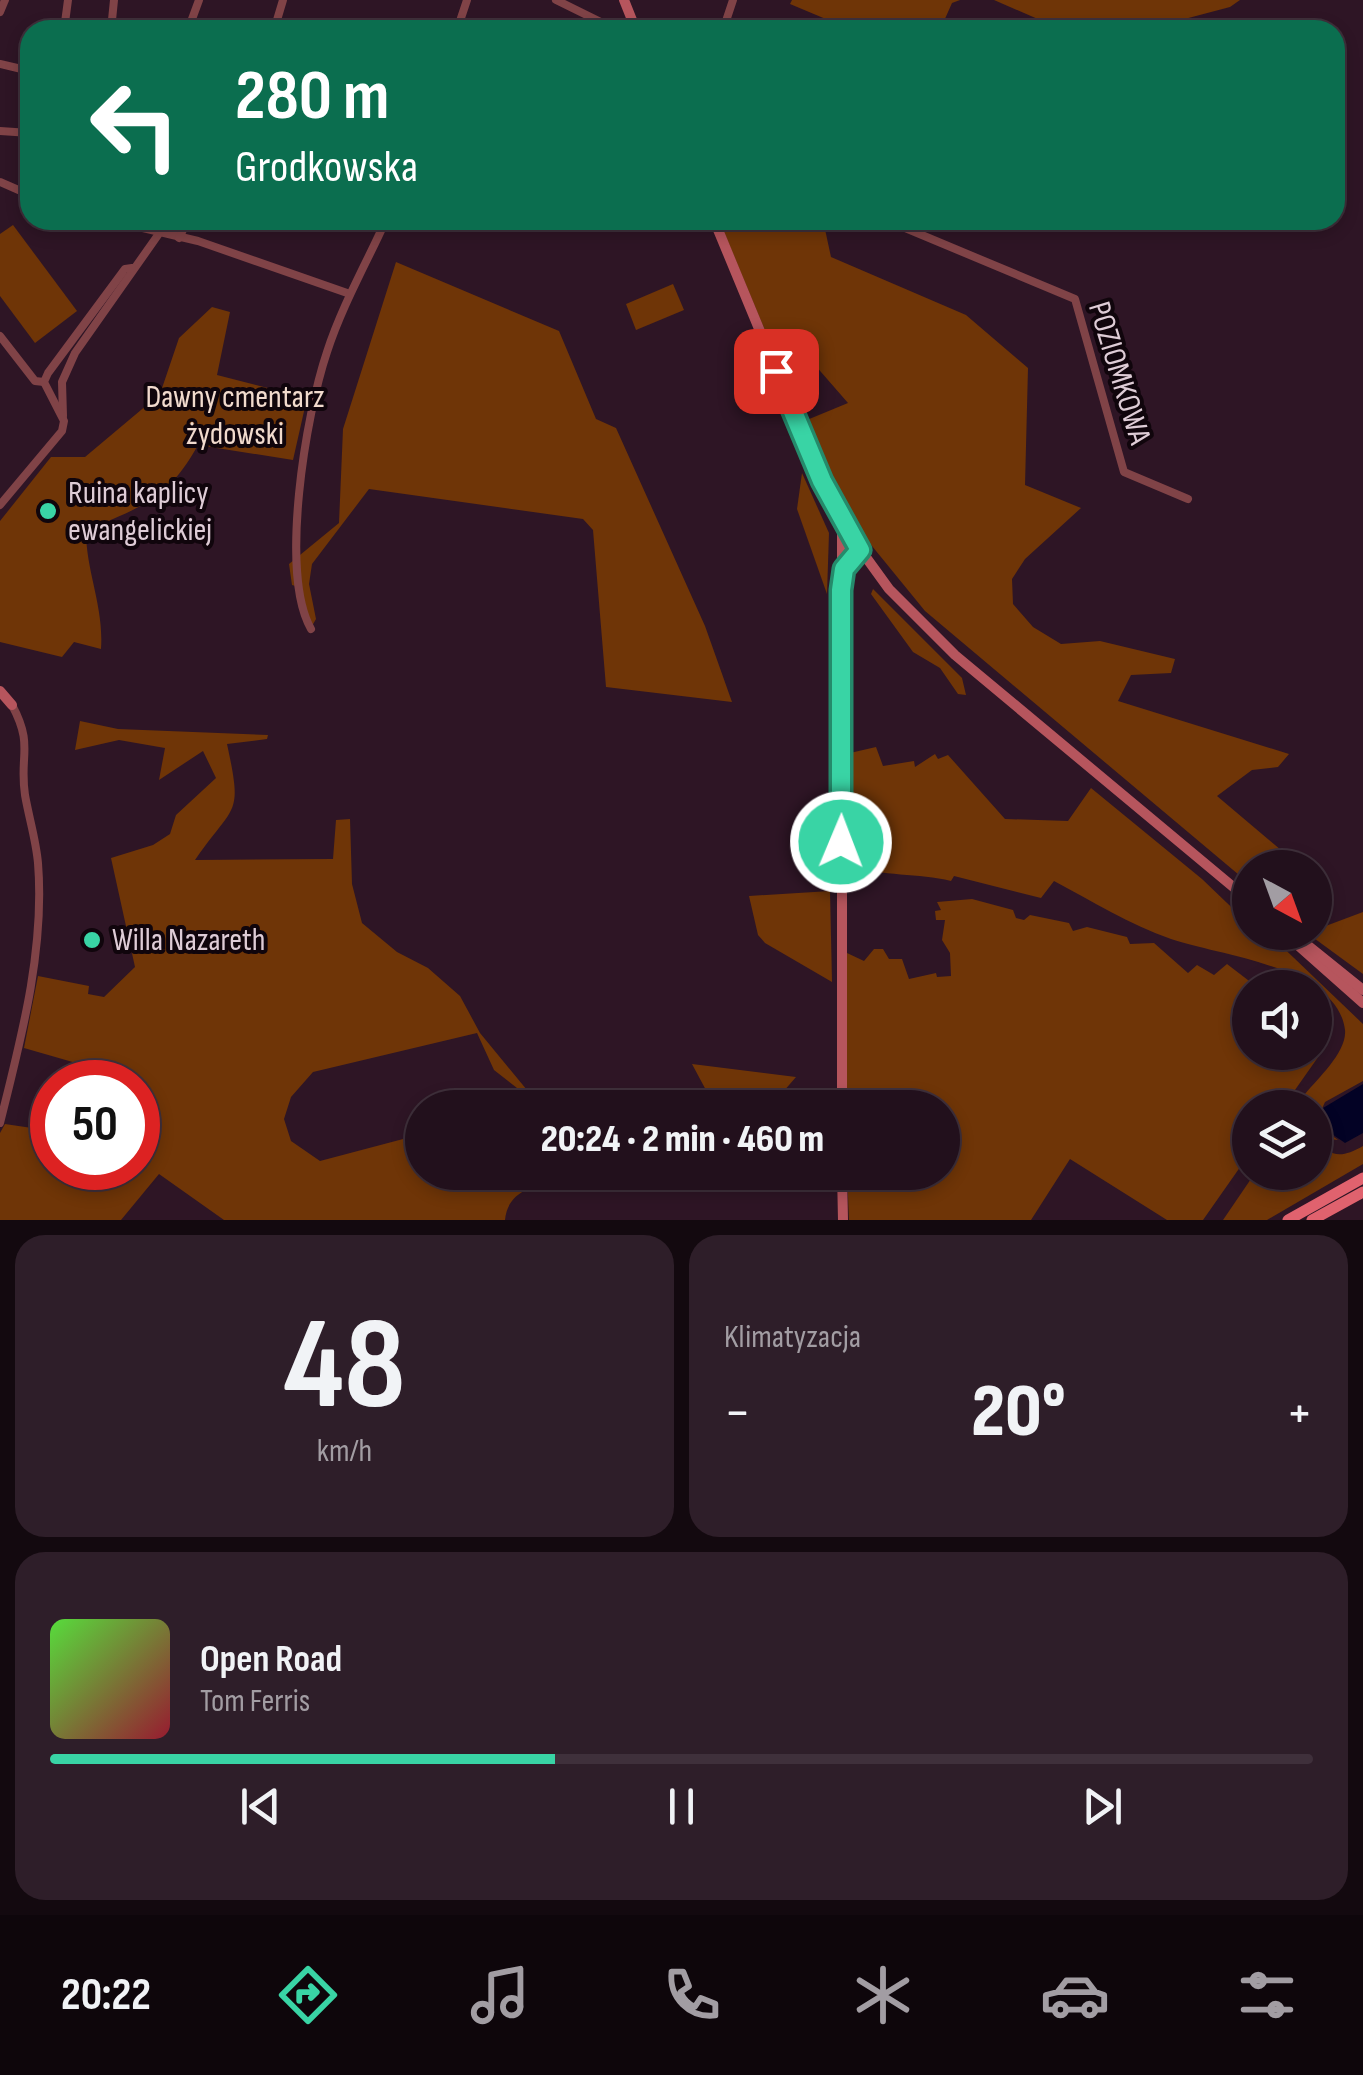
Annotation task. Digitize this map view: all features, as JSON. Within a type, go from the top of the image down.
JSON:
[{"type":"main road","points":[[718,230],[822,481],[871,565],[934,636],[1232,886]]},
{"type":"main road","points":[[842,518],[842,1090]]},
{"type":"main road","points":[[840,561],[860,550]]},
{"type":"main road","points":[[842,578],[860,550]]},
{"type":"main road","points":[[842,578],[855,566],[871,565]]},
{"type":"main road","points":[[0,691],[12,705]]},
{"type":"main road","points":[[1303,950],[1363,1003]]},
{"type":"main road","points":[[1313,950],[1363,990]]},
{"type":"main road","points":[[1288,1220],[1363,1178]]},
{"type":"main road","points":[[843,1190],[844,1220]]},
{"type":"main road","points":[[1312,1220],[1363,1194]]},
{"type":"street","points":[[0,12],[5,0]]},
{"type":"street","points":[[556,0],[597,20]]},
{"type":"street","points":[[142,230],[179,238],[350,294]]},
{"type":"street","points":[[179,238],[183,230]]},
{"type":"street","points":[[311,629],[298,602],[296,583],[302,479],[318,384],[350,294],[381,230]]},
{"type":"street","name":"POZIOMKOWA","points":[[910,230],[1075,299],[1124,472],[1188,498]]},
{"type":"street","points":[[0,505],[57,439],[64,421],[65,374],[132,268],[158,235]]},
{"type":"street","points":[[44,382],[108,290],[125,269],[132,268]]},
{"type":"street","points":[[0,336],[25,371],[35,381],[44,382]]},
{"type":"street","points":[[44,382],[64,421]]},
{"type":"street","points":[[0,1123],[31,984],[40,908],[38,858],[24,786],[27,741],[12,705]]},
{"type":"green space","points":[[792,0],[960,0],[952,3],[944,20],[828,20],[790,4]]},
{"type":"green space","points":[[994,0],[1240,0],[1230,7],[1181,20],[1040,20]]},
{"type":"green space","points":[[13,225],[77,311],[35,343],[0,296],[0,234]]},
{"type":"green space","points":[[723,230],[825,230],[831,257],[966,315],[1028,368],[1025,485],[1081,508],[1025,559],[1012,579],[1013,604],[1033,627],[1061,644],[1100,641],[1175,659],[1171,673],[1131,675],[1118,701],[1289,754],[1278,767],[1252,770],[1217,796],[1281,850],[1232,850],[1232,869],[925,611],[863,535],[802,422],[848,403],[794,341],[766,333]]},
{"type":"green space","points":[[396,262],[559,331],[596,419],[616,428],[705,626],[732,702],[606,687],[593,530],[583,519],[369,489],[312,564],[309,584],[316,619],[312,626],[299,587],[292,585],[289,564],[339,523],[343,429]]},
{"type":"green space","points":[[673,284],[684,310],[636,330],[626,304]]},
{"type":"green space","name":"Dawny cmentarz żydowski","points":[[212,307],[230,312],[217,375],[307,398],[293,460],[198,445],[175,479],[151,500],[86,531],[101,649],[74,642],[62,657],[0,642],[0,521],[51,457],[85,457],[160,394],[179,338]]},
{"type":"green space","points":[[802,473],[829,533],[827,594],[797,509]]},
{"type":"green space","points":[[873,589],[962,678],[966,695],[958,694],[940,668],[913,652],[871,594]]},
{"type":"green space","points":[[80,721],[118,729],[268,735],[267,739],[227,744],[234,785],[232,808],[195,860],[333,859],[336,820],[350,819],[352,884],[362,923],[397,952],[428,968],[460,996],[480,1033],[527,1090],[520,1090],[494,1070],[477,1033],[313,1072],[291,1097],[284,1119],[291,1141],[320,1161],[405,1138],[405,1190],[527,1190],[513,1199],[505,1220],[224,1220],[160,1175],[160,1060],[66,1060],[24,1048],[38,976],[89,986],[88,994],[104,997],[135,967],[111,858],[153,845],[170,834],[176,815],[216,778],[203,751],[159,780],[165,748],[119,740],[75,750]]},
{"type":"green space","points":[[876,747],[883,766],[914,761],[915,767],[935,754],[938,759],[948,755],[1005,819],[1068,821],[1091,788],[1232,908],[1232,950],[1286,950],[1307,970],[1280,970],[1156,933],[1054,881],[1041,898],[954,876],[951,881],[853,867],[850,753]]},
{"type":"green space","points":[[830,891],[832,982],[765,943],[758,935],[749,896]]},
{"type":"green space","points":[[972,899],[1013,910],[1016,918],[1024,920],[1030,915],[1069,923],[1073,931],[1087,927],[1127,937],[1130,944],[1154,943],[1188,973],[1197,965],[1214,975],[1227,964],[1235,970],[1232,1070],[1309,1070],[1295,1090],[1232,1090],[1232,1179],[1203,1220],[1167,1220],[1070,1159],[1031,1220],[849,1220],[848,1190],[960,1190],[960,1090],[847,1090],[847,953],[864,961],[874,949],[883,949],[889,959],[902,959],[909,979],[936,973],[937,977],[951,976],[950,953],[942,940],[945,920],[936,920],[935,911],[941,910],[937,902]]},
{"type":"green space","points":[[1363,912],[1363,974],[1330,950],[1332,924]]},
{"type":"green space","points":[[1332,994],[1363,1024],[1363,1081],[1332,1098],[1332,1090],[1309,1090],[1326,1070],[1332,1070],[1341,1047],[1345,1030]]},
{"type":"green space","points":[[692,1064],[796,1077],[785,1090],[706,1090]]},
{"type":"green space","points":[[5,1124],[30,1128],[30,1190],[146,1190],[121,1220],[0,1220],[0,1133]]},
{"type":"green space","points":[[1363,1146],[1363,1164],[1332,1182],[1332,1153],[1348,1153]]},
{"type":"green space","points":[[1243,1190],[1318,1190],[1267,1220],[1223,1220]]},
{"type":"water","points":[[1363,1084],[1363,1133],[1345,1143],[1332,1134],[1332,1103]]},
{"type":"place","name":"Ruina kaplicy ewangelickiej","points":[[48,511]]},
{"type":"place","name":"Willa Nazareth","points":[[92,940]]},
{"type":"route","points":[[776,371],[828,495],[860,550],[844,569],[841,590],[841,842]]}]
